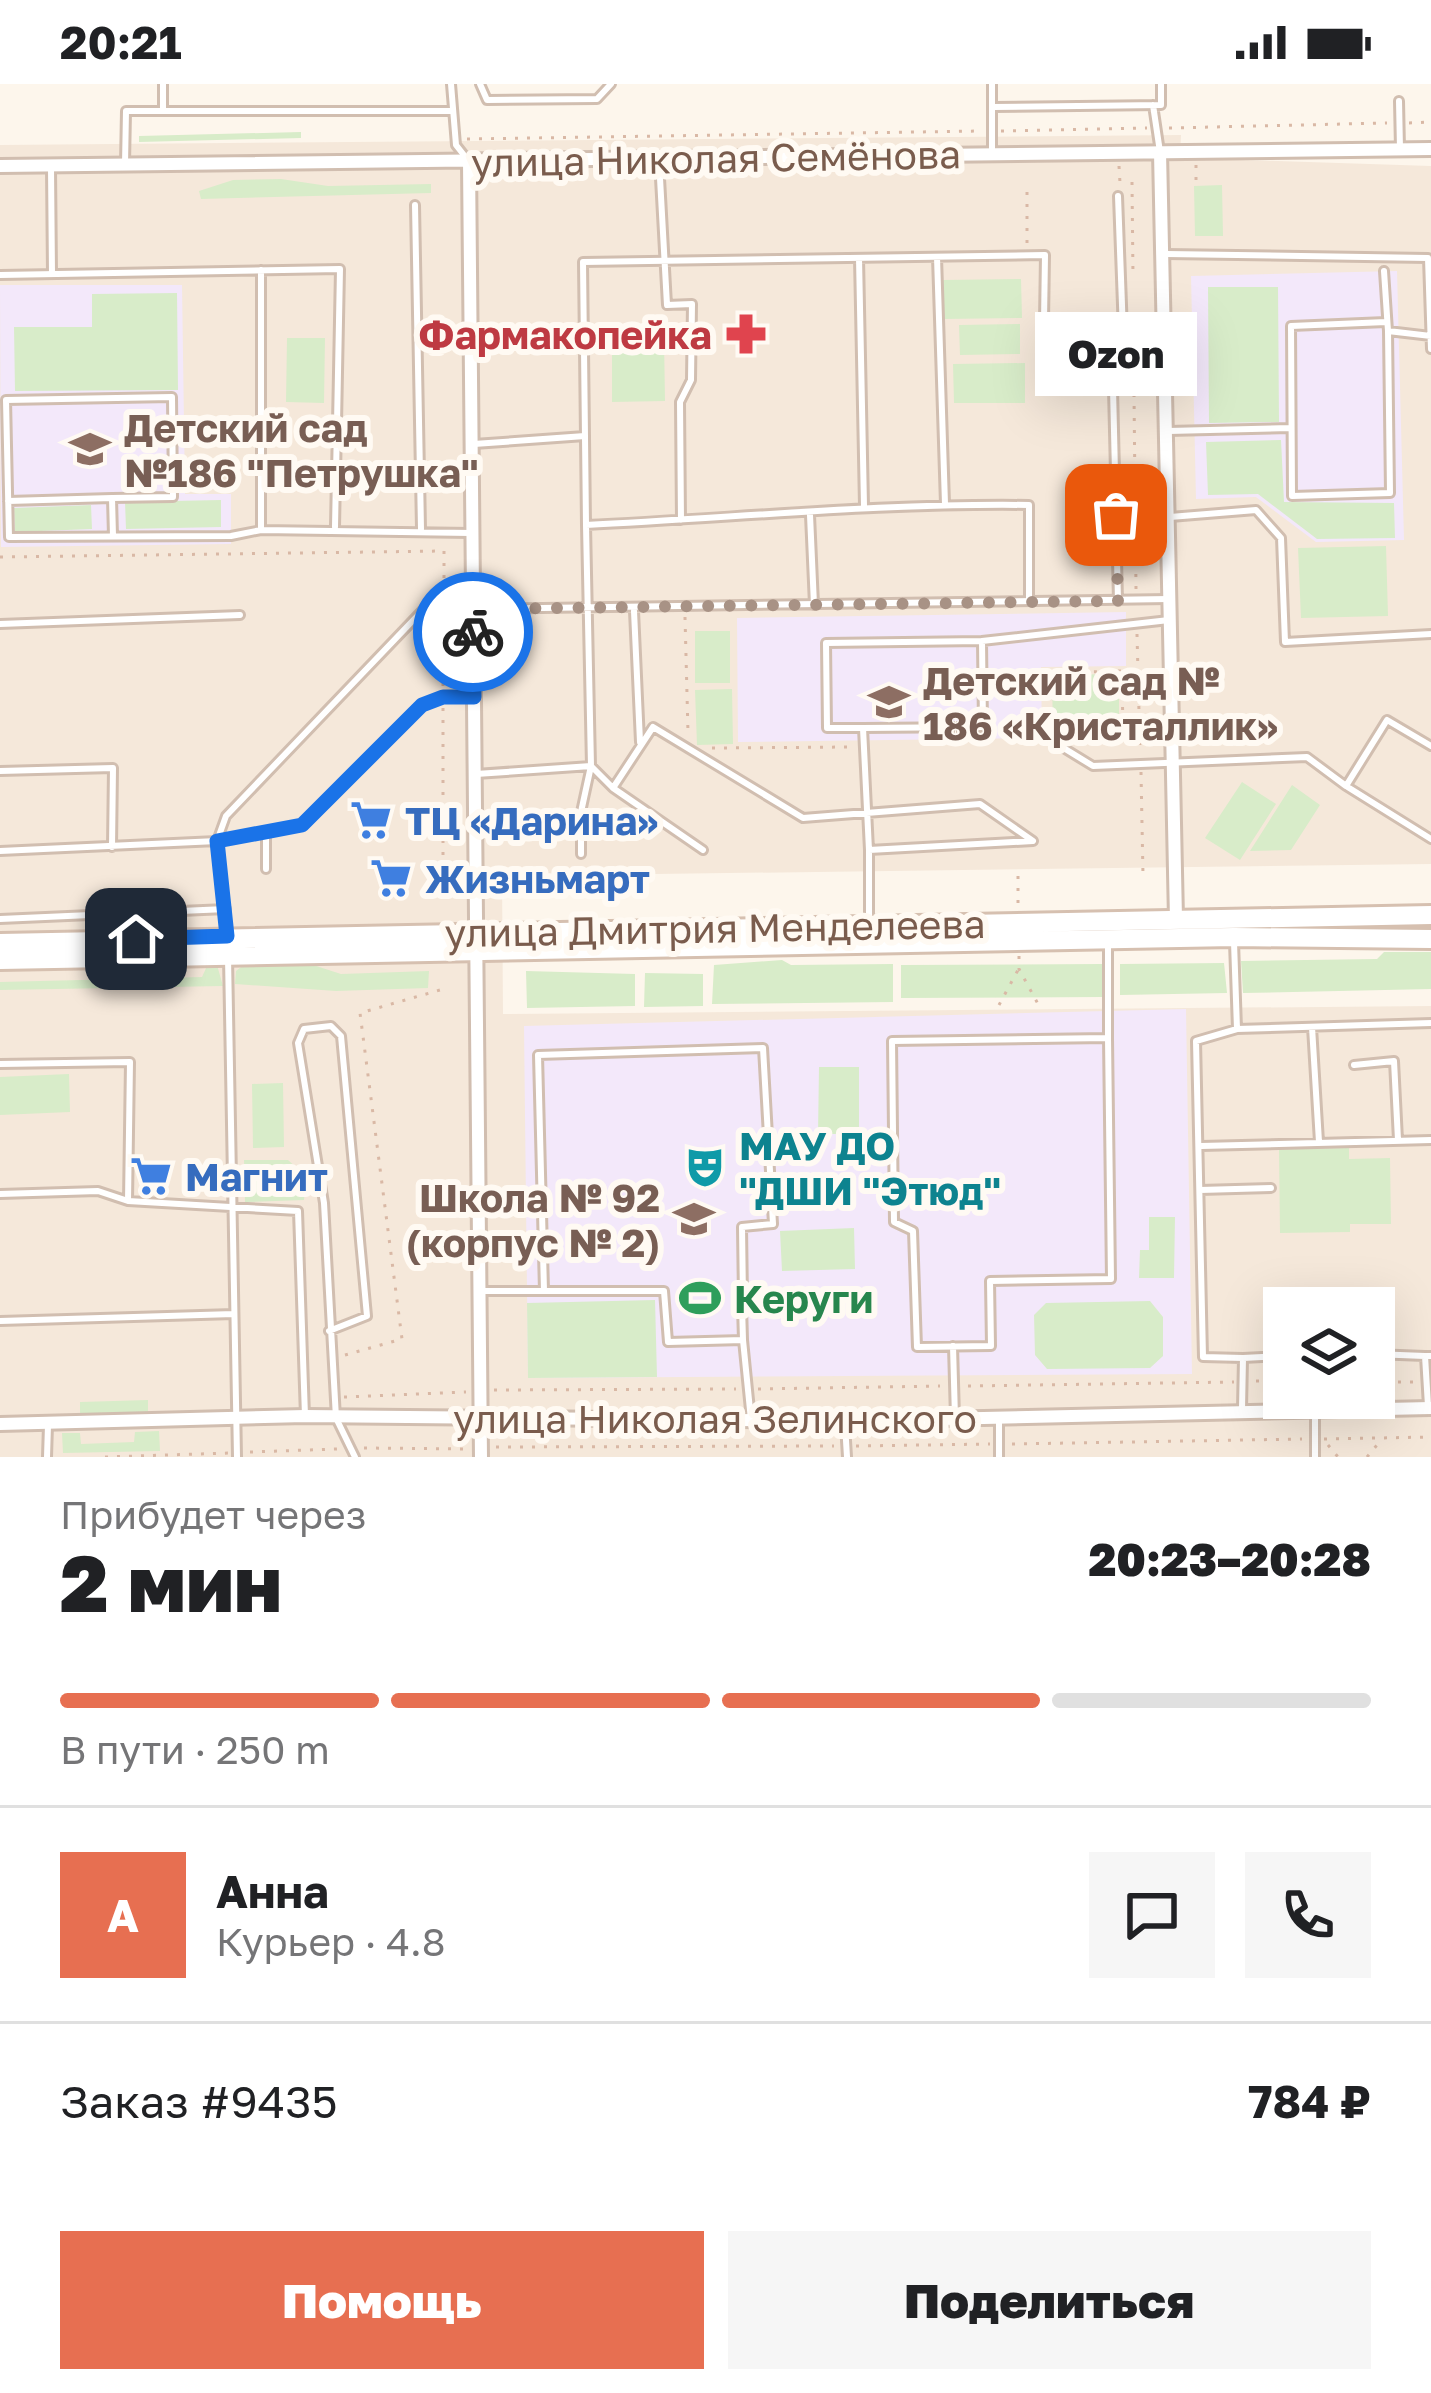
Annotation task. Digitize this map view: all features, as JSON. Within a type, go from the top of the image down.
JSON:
[{"type":"street","name":"улица Николая Семёнова","points":[[0,166],[1431,148]]},
{"type":"street","points":[[1160,152],[1176,919]]},
{"type":"street","points":[[470,162],[472,609],[481,953],[477,1291],[481,1453]]},
{"type":"street","name":"улица Дмитрия Менделеева","points":[[0,960],[480,931],[1431,915]]},
{"type":"street","name":"улица Дмитрия Менделеева","points":[[0,943],[481,953],[1234,937],[1431,939]]},
{"type":"street","name":"улица Николая Зелинского","points":[[1395,1409],[1430,1408]]},
{"type":"street","name":"улица Николая Зелинского","points":[[0,1424],[305,1417],[845,1420],[1263,1412]]},
{"type":"lane","points":[[163,84],[164,111]]},
{"type":"lane","points":[[452,84],[456,139],[470,162]]},
{"type":"lane","points":[[480,84],[487,100],[597,99],[611,84]]},
{"type":"lane","points":[[992,84],[992,154]]},
{"type":"lane","points":[[993,107],[1161,105],[1161,84]]},
{"type":"lane","points":[[1399,101],[1400,149]]},
{"type":"lane","points":[[1153,105],[1160,152]]},
{"type":"lane","points":[[124,164],[125,112],[453,111]]},
{"type":"lane","points":[[659,160],[667,305],[692,304],[691,380],[680,402],[681,520]]},
{"type":"lane","points":[[51,165],[52,274]]},
{"type":"lane","points":[[1118,196],[1130,387]]},
{"type":"lane","points":[[415,205],[421,529]]},
{"type":"lane","points":[[1162,254],[1428,258],[1431,349]]},
{"type":"lane","points":[[581,854],[581,812],[591,766],[583,262],[1045,255],[1043,388],[1165,385]]},
{"type":"lane","points":[[938,256],[945,504]]},
{"type":"lane","points":[[859,258],[864,506]]},
{"type":"lane","points":[[0,275],[340,269],[335,527]]},
{"type":"lane","points":[[261,271],[261,530]]},
{"type":"lane","points":[[1384,271],[1387,327],[1390,493],[1292,496],[1291,326],[1387,327],[1431,337]]},
{"type":"lane","points":[[1113,388],[1118,601]]},
{"type":"lane","points":[[8,501],[173,496],[172,397],[6,400],[8,537],[231,536],[335,527],[471,533]]},
{"type":"lane","points":[[1166,431],[1290,428]]},
{"type":"lane","points":[[471,444],[585,436]]},
{"type":"lane","points":[[112,499],[112,536]]},
{"type":"lane","points":[[586,525],[810,515],[864,506],[1029,505],[1029,599]]},
{"type":"lane","points":[[1167,518],[1256,510],[1281,538],[1285,642],[1431,634]]},
{"type":"lane","points":[[810,515],[814,605]]},
{"type":"lane","points":[[237,1455],[226,909],[217,841],[226,816],[444,588],[472,577]]},
{"type":"lane","points":[[472,609],[588,611],[1169,599]]},
{"type":"lane","points":[[634,610],[641,746]]},
{"type":"lane","points":[[0,624],[240,615]]},
{"type":"lane","points":[[982,641],[983,727],[827,728],[826,643],[982,641],[1169,620]]},
{"type":"lane","points":[[0,851],[217,841],[302,825],[422,705],[443,697],[474,697]]},
{"type":"lane","points":[[1346,786],[1387,720],[1431,746]]},
{"type":"lane","points":[[613,788],[652,728],[803,818],[980,804],[1033,842],[869,850]]},
{"type":"lane","points":[[863,728],[869,927]]},
{"type":"lane","points":[[1049,739],[1094,766],[1307,757],[1431,839]]},
{"type":"lane","points":[[476,774],[591,766],[613,788],[703,850]]},
{"type":"lane","points":[[0,771],[113,768],[112,847]]},
{"type":"lane","points":[[266,832],[266,868]]},
{"type":"lane","points":[[0,919],[226,909]]},
{"type":"lane","points":[[1234,937],[1237,1029]]},
{"type":"lane","points":[[1108,940],[1111,1279],[990,1280],[991,1346],[916,1347],[913,1231],[894,1222],[892,1041],[1108,1038]]},
{"type":"lane","points":[[1263,1357],[1203,1357],[1196,1041],[1237,1029],[1431,1023]]},
{"type":"lane","points":[[329,1331],[367,1316],[341,1036],[331,1026],[320,1024],[304,1029],[298,1043],[324,1203],[329,1331],[336,1418],[355,1453]]},
{"type":"lane","points":[[1312,1028],[1319,1142]]},
{"type":"lane","points":[[544,1291],[538,1055],[763,1048],[773,1224],[742,1227],[742,1340],[751,1420]]},
{"type":"lane","points":[[1354,1065],[1394,1061],[1398,1141]]},
{"type":"lane","points":[[0,1064],[130,1062],[128,1201]]},
{"type":"lane","points":[[1199,1146],[1431,1140]]},
{"type":"lane","points":[[1200,1190],[1271,1188]]},
{"type":"lane","points":[[0,1194],[98,1191],[128,1201],[298,1211],[305,1417]]},
{"type":"lane","points":[[477,1291],[664,1291],[668,1342],[742,1340]]},
{"type":"lane","points":[[0,1322],[234,1314]]},
{"type":"lane","points":[[953,1346],[955,1418]]},
{"type":"lane","points":[[1395,1355],[1428,1356],[1430,1408]]},
{"type":"lane","points":[[1242,1413],[1244,1358]]},
{"type":"lane","points":[[999,1417],[999,1457]]},
{"type":"lane","points":[[1315,1457],[1316,1419]]},
{"type":"lane","points":[[845,1420],[847,1457]]},
{"type":"lane","points":[[47,1457],[48,1424]]},
{"type":"path","points":[[456,139],[1431,122]]},
{"type":"path","points":[[1132,182],[1133,296]]},
{"type":"path","points":[[1027,256],[1028,184]]},
{"type":"path","points":[[1130,387],[1136,600]]},
{"type":"path","points":[[0,557],[444,551],[443,891]]},
{"type":"path","points":[[685,609],[688,740]]},
{"type":"path","points":[[1137,624],[1143,875]]},
{"type":"path","points":[[1122,671],[1124,737],[1049,739],[1048,673],[1122,671]]},
{"type":"path","points":[[698,748],[864,747]]},
{"type":"path","points":[[999,1005],[1018,969]]},
{"type":"path","points":[[1395,1382],[1427,1382]]},
{"type":"path","points":[[1367,1457],[1383,1438]]},
{"type":"path","points":[[104,1457],[1431,1438]]},
{"type":"path","points":[[1319,1439],[1338,1457]]},
{"type":"shaded area","points":[[1181,135],[1180,158],[1431,166],[1431,864],[502,876],[503,1014],[1431,1006],[1431,1457],[0,1457],[0,145]]},
{"type":"shaded area","points":[[1397,271],[1404,540],[1316,542],[1256,497],[1196,499],[1191,276]]},
{"type":"shaded area","points":[[0,285],[182,285],[185,494],[231,494],[231,544],[1,547]]},
{"type":"shaded area","name":"Детский сад № 186 «Кристаллик»","points":[[1126,612],[1126,666],[1041,667],[1042,738],[738,742],[737,618]]},
{"type":"shaded area","points":[[1186,1009],[1192,1374],[528,1378],[524,1026]]},
{"type":"green space","points":[[301,132],[301,138],[139,142],[139,136]]},
{"type":"green space","points":[[281,179],[328,186],[431,184],[431,193],[201,199],[199,191],[233,180]]},
{"type":"green space","points":[[1222,185],[1223,236],[1195,236],[1194,186]]},
{"type":"green space","points":[[1021,279],[1022,318],[944,319],[943,280]]},
{"type":"green space","points":[[1208,287],[1278,287],[1279,422],[1209,423]]},
{"type":"green space","points":[[177,293],[178,390],[15,391],[14,327],[92,327],[92,294]]},
{"type":"green space","points":[[1020,324],[1020,354],[960,355],[959,325]]},
{"type":"green space","points":[[287,338],[325,338],[324,403],[286,402]]},
{"type":"green space","points":[[612,338],[664,338],[665,401],[612,402]]},
{"type":"green space","points":[[1025,363],[1025,403],[954,403],[953,364]]},
{"type":"green space","points":[[1281,440],[1284,502],[1394,503],[1395,538],[1317,539],[1258,494],[1208,495],[1206,442]]},
{"type":"green space","points":[[221,500],[221,527],[126,529],[125,502]]},
{"type":"green space","points":[[91,505],[92,529],[15,532],[14,508]]},
{"type":"green space","points":[[1386,546],[1388,616],[1301,618],[1298,548]]},
{"type":"green space","points":[[695,631],[730,631],[730,683],[695,683]]},
{"type":"green space","points":[[1119,674],[1119,735],[1053,736],[1052,675]]},
{"type":"green space","points":[[732,689],[733,744],[697,745],[695,690]]},
{"type":"green space","points":[[1242,782],[1276,804],[1240,860],[1205,838]]},
{"type":"green space","points":[[1292,785],[1320,805],[1291,850],[1250,851]]},
{"type":"green space","points":[[1384,952],[1431,952],[1431,989],[1243,993],[1241,961],[1377,959]]},
{"type":"green space","points":[[782,960],[791,965],[893,964],[893,1002],[712,1004],[714,965]]},
{"type":"green space","points":[[1224,963],[1227,993],[1120,995],[1120,964]]},
{"type":"green space","points":[[245,964],[310,964],[341,974],[429,971],[428,988],[336,991],[235,984],[236,971]]},
{"type":"green space","points":[[1102,964],[1103,997],[901,998],[901,965]]},
{"type":"green space","points":[[217,965],[223,986],[0,990],[0,982],[202,977],[207,966]]},
{"type":"green space","points":[[526,971],[635,974],[635,1006],[527,1008]]},
{"type":"green space","points":[[645,973],[703,974],[703,1006],[644,1007]]},
{"type":"green space","points":[[819,1067],[859,1067],[859,1134],[818,1134]]},
{"type":"green space","points":[[69,1074],[70,1112],[0,1115],[0,1077]]},
{"type":"green space","points":[[283,1083],[284,1147],[253,1148],[252,1084]]},
{"type":"green space","points":[[1349,1148],[1349,1159],[1390,1158],[1391,1224],[1350,1224],[1350,1232],[1280,1233],[1279,1149]]},
{"type":"green space","points":[[244,1160],[288,1160],[306,1176],[304,1200],[245,1202]]},
{"type":"green space","points":[[1149,1217],[1175,1217],[1174,1278],[1139,1278],[1140,1250],[1149,1250]]},
{"type":"green space","points":[[854,1228],[855,1269],[782,1271],[780,1231]]},
{"type":"green space","points":[[655,1300],[657,1377],[528,1378],[527,1303]]},
{"type":"green space","points":[[1150,1301],[1163,1317],[1163,1356],[1150,1368],[1047,1369],[1035,1355],[1034,1315],[1046,1303]]},
{"type":"green space","points":[[148,1400],[148,1414],[80,1416],[80,1402]]},
{"type":"green space","points":[[159,1431],[160,1451],[63,1453],[62,1433],[80,1433],[81,1444],[134,1442],[135,1432]]},
{"type":"way so far","points":[[473,632],[472,609],[1118,601],[1116,515]]},
{"type":"place","name":"Фармакопейка","points":[[746,334]]},
{"type":"place","name":"Детский сад №186 \"Петрушка\"","points":[[90,449]]},
{"type":"place","name":"Ozon","points":[[1116,515]]},
{"type":"place","name":"Детский сад № 186 «Кристаллик»","points":[[889,702]]},
{"type":"place","name":"ТЦ «Дарина»","points":[[371,820]]},
{"type":"place","name":"Жизньмарт","points":[[391,878]]},
{"type":"place","name":"МАУ ДО \"ДШИ \"Этюд\"","points":[[705,1167]]},
{"type":"place","name":"Магнит","points":[[151,1176]]},
{"type":"place","name":"Школа № 92 (корпус № 2)","points":[[694,1219]]},
{"type":"place","name":"Керуги","points":[[700,1298]]},
{"type":"route","points":[[136,939],[227,936],[217,841],[302,825],[422,705],[443,697],[474,697],[473,632]]}]
